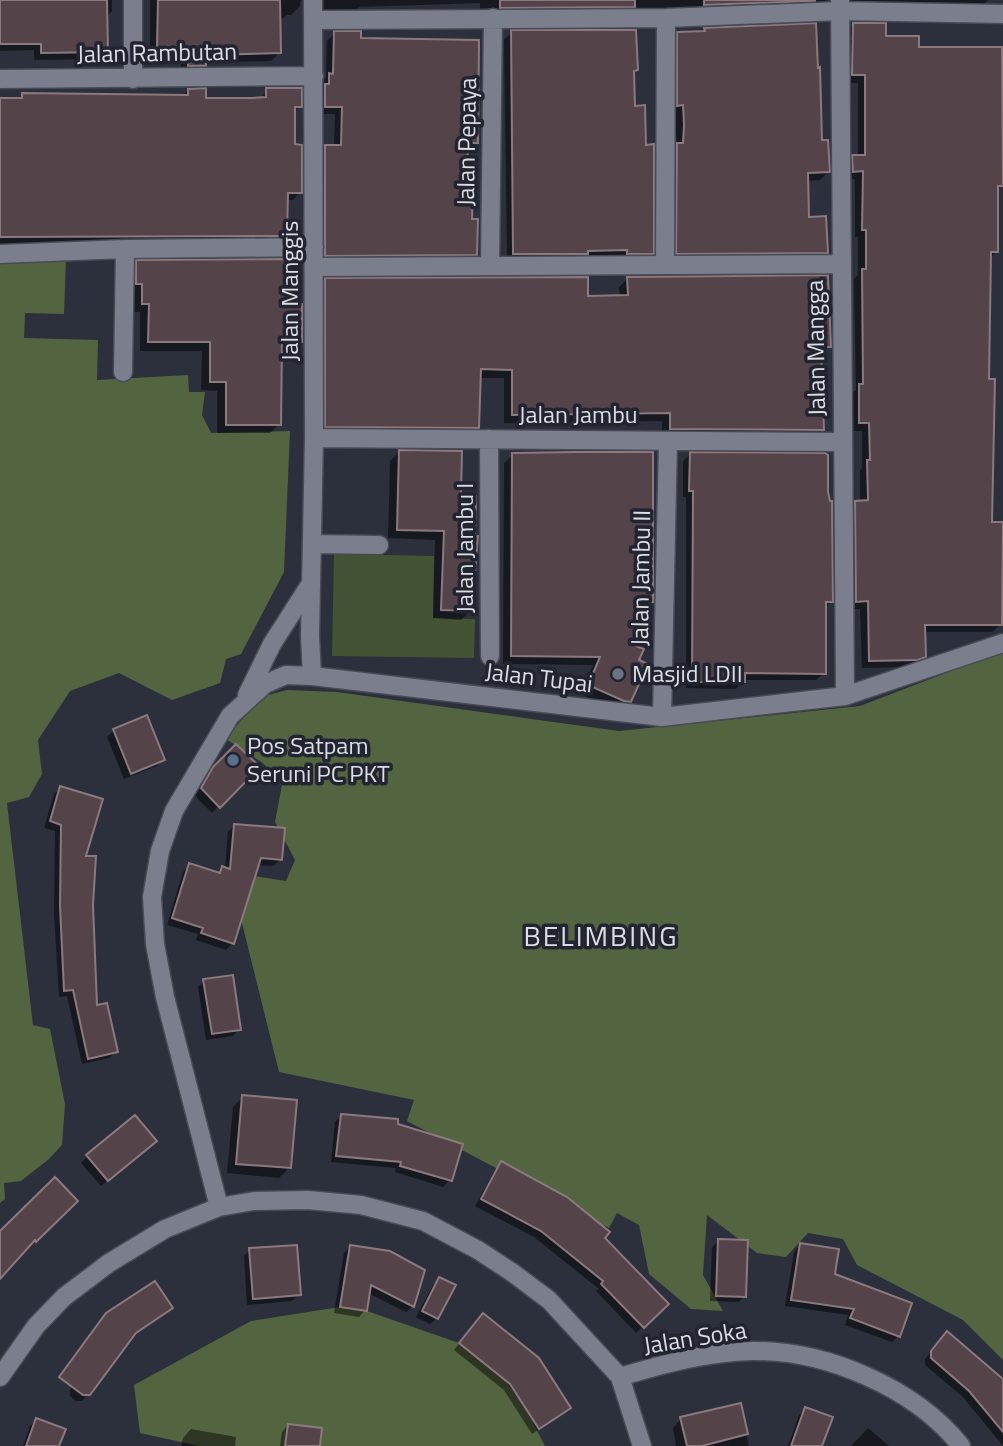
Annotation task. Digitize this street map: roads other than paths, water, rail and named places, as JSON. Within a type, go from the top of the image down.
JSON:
[{"type":"street","points":[[133,0],[133,79]]},
{"type":"street","name":"Jalan Manggis","points":[[312,676],[313,0]]},
{"type":"street","points":[[313,20],[666,18],[840,6],[1003,14]]},
{"type":"street","name":"Jalan Mangga","points":[[840,6],[845,696]]},
{"type":"street","name":"Jalan Pepaya","points":[[490,266],[493,18]]},
{"type":"street","points":[[665,265],[666,18]]},
{"type":"street","name":"Jalan Rambutan","points":[[0,79],[314,76]]},
{"type":"street","points":[[0,254],[125,249],[314,247]]},
{"type":"street","points":[[123,372],[125,249]]},
{"type":"street","points":[[314,267],[840,264]]},
{"type":"street","name":"Jalan Jambu","points":[[314,438],[842,442]]},
{"type":"street","name":"Jalan Jambu I","points":[[489,439],[491,656]]},
{"type":"street","name":"Jalan Jambu II","points":[[662,717],[668,440]]},
{"type":"street","points":[[312,544],[379,545]]},
{"type":"street","points":[[219,1207],[165,997],[155,944],[152,897],[160,851],[174,811],[211,744],[230,716],[242,704],[272,643],[312,582]]},
{"type":"street","name":"Jalan Tupai","points":[[242,704],[265,684],[286,675],[662,717],[845,696],[1003,643]]},
{"type":"street","points":[[0,1377],[36,1326],[64,1297],[109,1263],[165,1229],[219,1207],[254,1200],[309,1199],[361,1205],[423,1222],[478,1250],[549,1300],[620,1377],[642,1446]]},
{"type":"street","name":"Jalan Soka","points":[[620,1377],[662,1364],[717,1354],[754,1351],[805,1356],[850,1369],[894,1390],[921,1408],[961,1446]]},
{"type":"place","name":"Masjid LDII","points":[[618,674]]},
{"type":"place","name":"Pos Satpam Seruni PC PKT","points":[[233,760]]},
{"type":"district","name":"BELIMBING","points":[[601,936]]}]
